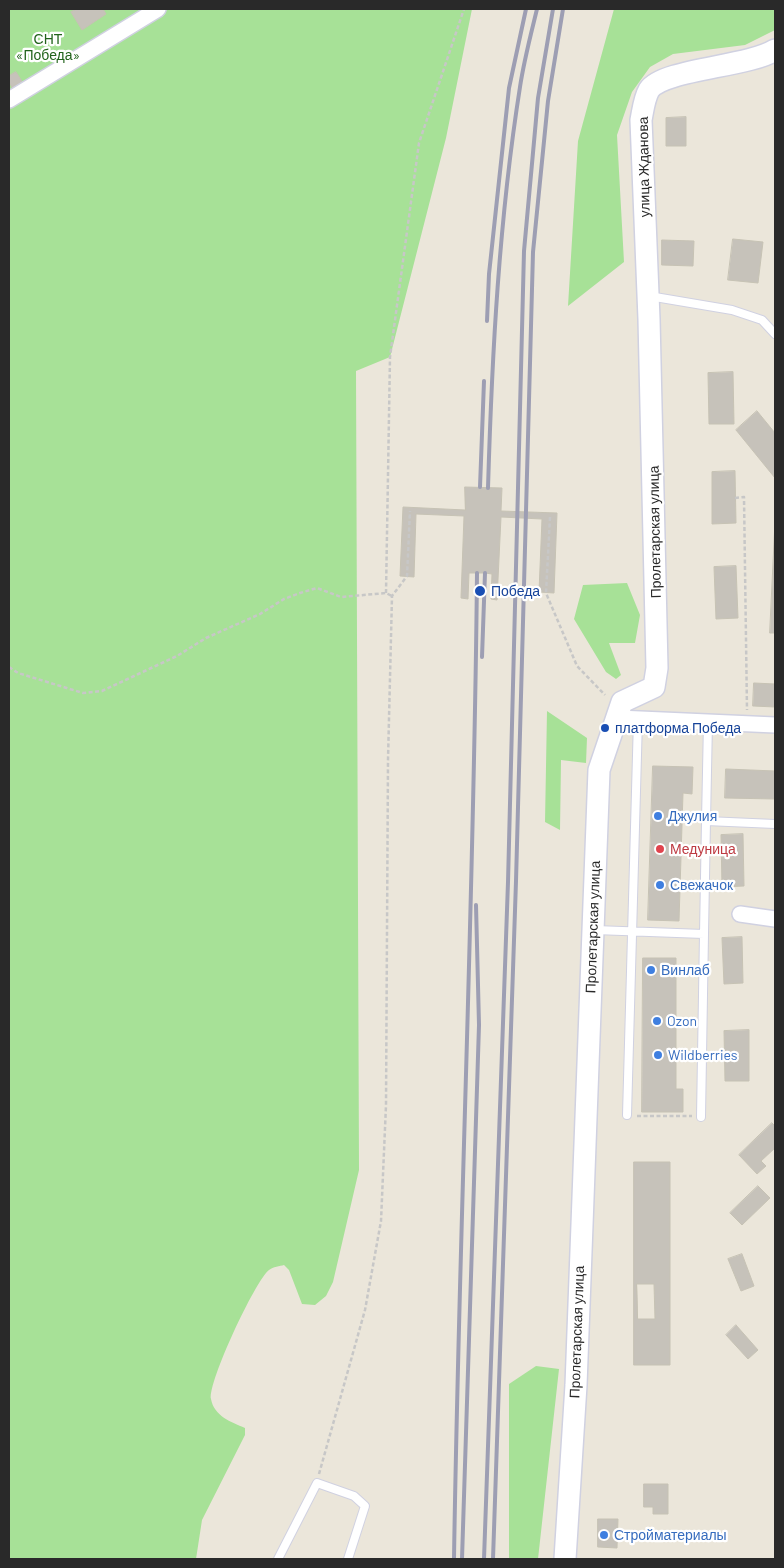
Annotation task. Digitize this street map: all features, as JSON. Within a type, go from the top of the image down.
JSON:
[{"type":"main road","name":"улица Жданова","points":[[649,319],[640,135],[643,109],[650,89],[660,82],[676,76],[759,59],[775,50]]},
{"type":"main road","name":"Пролетарская улица","points":[[565,1559],[576,1385],[599,770],[628,718],[622,702],[654,687],[657,668],[649,319]]},
{"type":"street","points":[[9,100],[158,9]]},
{"type":"street","points":[[628,718],[775,725]]},
{"type":"street","points":[[740,914],[775,919]]},
{"type":"lane","points":[[648,296],[732,310],[762,320],[775,334]]},
{"type":"lane","points":[[627,1115],[632,932],[628,718]]},
{"type":"lane","points":[[701,1117],[708,722]]},
{"type":"lane","points":[[706,822],[775,824]]},
{"type":"lane","points":[[593,930],[704,934]]},
{"type":"lane","points":[[278,1559],[317,1482],[354,1496],[365,1506],[348,1559]]},
{"type":"path","points":[[386,593],[390,357],[419,142],[464,9]]},
{"type":"path","points":[[735,498],[744,497],[748,685],[747,724]]},
{"type":"path","points":[[317,1482],[365,1310],[381,1221],[386,1105],[388,760],[392,596],[407,576],[410,511]]},
{"type":"path","points":[[550,517],[546,593],[577,666],[605,695]]},
{"type":"path","points":[[9,668],[18,673],[83,693],[102,691],[177,656],[206,638],[260,614],[284,599],[300,593],[317,588],[341,596],[386,593],[392,596]]},
{"type":"path","points":[[627,1115],[701,1117]]},
{"type":"green space","name":"СНТ «Победа»","points":[[9,9],[472,9],[446,138],[390,357],[356,371],[359,1170],[333,1282],[326,1296],[315,1305],[302,1304],[289,1270],[284,1265],[269,1270],[254,1292],[224,1354],[212,1389],[211,1399],[219,1414],[245,1428],[245,1435],[202,1520],[196,1559],[9,1559]]},
{"type":"green space","points":[[614,9],[775,9],[775,30],[745,45],[673,54],[650,67],[632,92],[617,135],[624,262],[568,306],[578,141]]},
{"type":"green space","points":[[627,583],[640,615],[635,643],[609,643],[621,675],[616,679],[606,672],[574,619],[583,585]]},
{"type":"green space","points":[[547,711],[587,738],[586,763],[561,760],[560,830],[545,822]]},
{"type":"green space","points":[[536,1366],[559,1369],[538,1559],[509,1559],[509,1384]]},
{"type":"building","points":[[77,9],[103,9],[106,14],[82,30],[71,12]]},
{"type":"building","points":[[16,72],[23,83],[13,89],[9,82],[9,76]]},
{"type":"building","points":[[686,117],[686,146],[666,146],[666,118]]},
{"type":"building","points":[[733,239],[763,242],[758,283],[728,280]]},
{"type":"building","points":[[662,240],[694,241],[693,266],[662,265]]},
{"type":"building","points":[[733,372],[734,424],[709,424],[708,373]]},
{"type":"building","points":[[757,411],[775,433],[775,478],[736,430]]},
{"type":"building","points":[[735,471],[736,523],[712,524],[712,472]]},
{"type":"building","points":[[465,487],[502,488],[501,511],[557,513],[554,593],[539,592],[542,519],[501,517],[497,600],[491,599],[492,574],[485,573],[469,573],[468,599],[461,598],[464,516],[416,514],[414,577],[400,576],[403,507],[465,510]]},
{"type":"building","points":[[775,522],[775,633],[770,633]]},
{"type":"building","points":[[736,566],[738,618],[716,619],[714,567]]},
{"type":"building","points":[[754,683],[775,684],[775,707],[753,706]]},
{"type":"building","points":[[653,766],[693,767],[692,794],[683,793],[679,921],[648,920]]},
{"type":"building","points":[[726,769],[775,771],[775,799],[725,798]]},
{"type":"building","points":[[743,834],[744,886],[722,887],[721,835]]},
{"type":"building","points":[[742,937],[743,983],[724,984],[722,938]]},
{"type":"building","points":[[643,958],[676,958],[676,1089],[683,1089],[683,1112],[642,1112]]},
{"type":"building","points":[[749,1030],[749,1081],[725,1081],[724,1031]]},
{"type":"building","points":[[772,1123],[775,1126],[775,1148],[761,1161],[766,1166],[757,1174],[739,1155]]},
{"type":"building","points":[[634,1162],[670,1162],[670,1365],[634,1365]]},
{"type":"building","points":[[758,1186],[770,1198],[742,1225],[730,1213]]},
{"type":"building","points":[[742,1254],[754,1286],[741,1291],[728,1259]]},
{"type":"building","points":[[637,1284],[654,1284],[655,1319],[638,1319]]},
{"type":"building","points":[[736,1325],[758,1350],[748,1359],[726,1335]]},
{"type":"building","points":[[644,1484],[668,1484],[668,1514],[653,1514],[653,1507],[644,1507]]},
{"type":"building","points":[[598,1519],[618,1519],[617,1548],[598,1547]]},
{"type":"railway","points":[[487,321],[489,274],[509,88],[526,9]]},
{"type":"railway","points":[[488,488],[494,337],[507,187],[522,77],[537,9]]},
{"type":"railway","points":[[484,1559],[508,882],[524,251],[538,98],[553,9]]},
{"type":"railway","points":[[493,1559],[516,881],[533,252],[548,101],[563,9]]},
{"type":"railway","points":[[480,487],[484,381]]},
{"type":"railway","points":[[454,1559],[473,820],[477,573]]},
{"type":"railway","points":[[482,657],[485,573]]},
{"type":"railway","points":[[462,1559],[479,1025],[476,905]]},
{"type":"place","name":"Победа","points":[[480,591]]},
{"type":"place","name":"платформа Победа","points":[[605,728]]},
{"type":"place","name":"Джулия","points":[[658,816]]},
{"type":"place","name":"Медуница","points":[[660,849]]},
{"type":"place","name":"Свежачок","points":[[660,885]]},
{"type":"place","name":"Винлаб","points":[[651,970]]},
{"type":"place","name":"Ozon","points":[[657,1021]]},
{"type":"place","name":"Wildberries","points":[[658,1055]]},
{"type":"place","name":"Стройматериалы","points":[[604,1535]]}]
